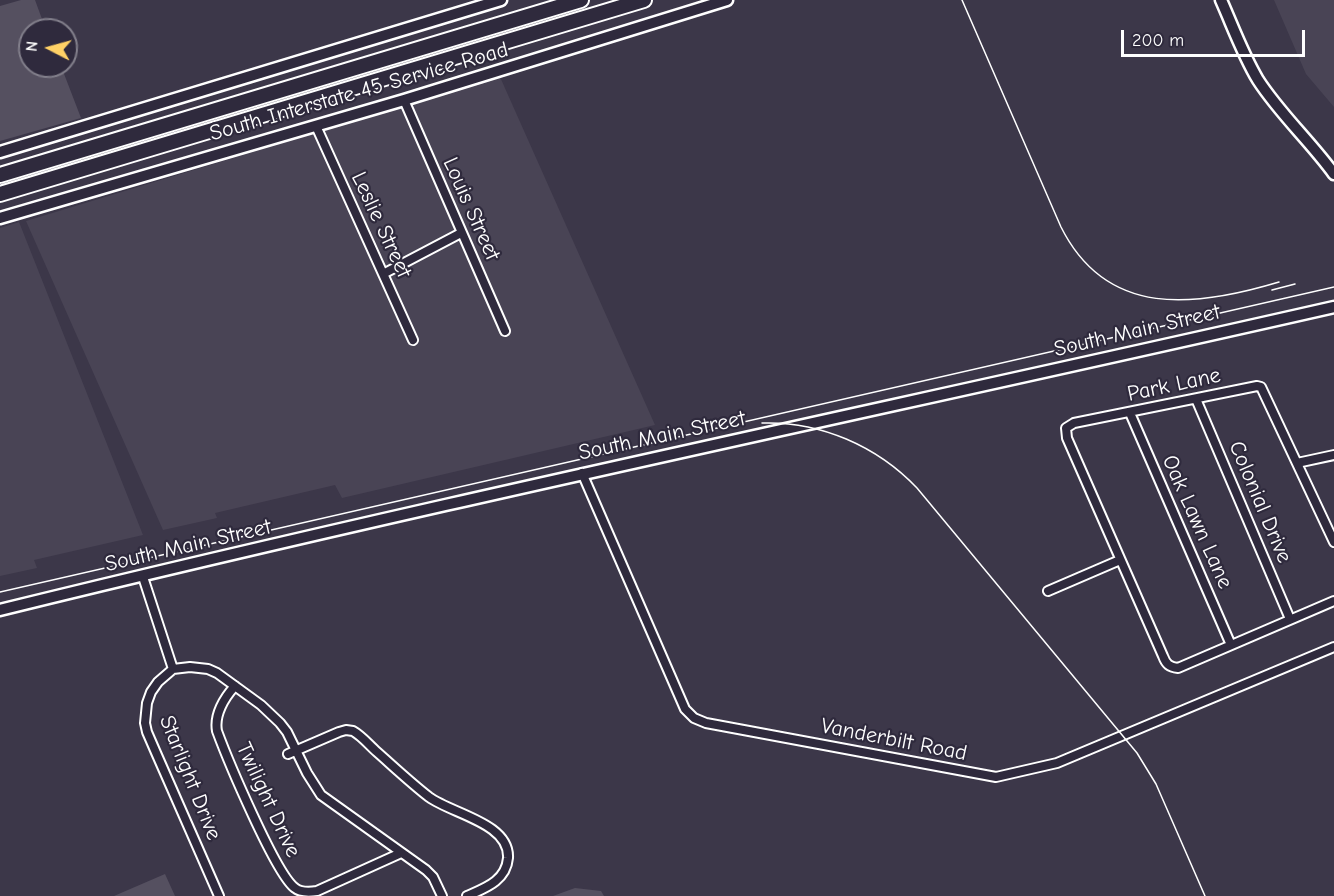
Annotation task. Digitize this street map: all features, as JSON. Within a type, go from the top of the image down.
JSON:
[{"type":"highway","points":[[0,175],[581,0]]},
{"type":"highway","points":[[0,194],[644,0]]},
{"type":"highway","points":[[0,168],[23,163],[42,163]]},
{"type":"main road","name":"South Interstate 45 Service Road","points":[[0,152],[501,0]]},
{"type":"main road","name":"South Interstate 45 Service Road","points":[[0,218],[404,100],[728,0]]},
{"type":"main road","points":[[1221,0],[1241,49],[1258,80],[1286,118],[1334,174]]},
{"type":"main road","name":"South Main Street","points":[[0,610],[582,473],[1334,307]]},
{"type":"street","name":"Louis Street","points":[[404,100],[505,331]]},
{"type":"street","name":"Leslie Street","points":[[316,126],[413,340]]},
{"type":"street","points":[[383,274],[461,233]]},
{"type":"street","name":"Park Lane","points":[[1334,542],[1261,387],[1074,423],[1066,428],[1120,560],[1163,656],[1171,668],[1178,668],[1334,601]]},
{"type":"street","name":"Colonial Drive","points":[[1196,399],[1290,619]]},
{"type":"street","name":"Oak Lawn Lane","points":[[1130,413],[1231,645]]},
{"type":"street","points":[[1297,463],[1334,455]]},
{"type":"street","name":"Vanderbilt Road","points":[[582,473],[685,709],[694,718],[706,723],[1006,777],[1057,763],[1334,647]]},
{"type":"street","points":[[1048,591],[1120,560]]},
{"type":"street","points":[[143,577],[173,669],[200,667],[217,673],[266,709],[287,732],[311,781],[321,795],[434,877],[442,896]]},
{"type":"street","name":"Starlight Drive","points":[[173,669],[158,682],[151,692],[145,714],[147,732],[219,896]]},
{"type":"street","name":"Twilight Drive","points":[[235,686],[218,715],[217,731],[273,857],[291,885],[296,890],[317,891],[401,853]]},
{"type":"street","points":[[288,754],[339,732],[353,731],[430,797],[445,807],[495,831],[506,846],[508,857],[506,867],[498,881],[467,896]]},
{"type":"shaded area","points":[[21,0],[35,0],[42,18],[18,18],[18,78],[66,78],[81,118],[0,141],[0,6]]},
{"type":"shaded area","points":[[1274,0],[1334,0],[1334,107],[1306,74]]},
{"type":"shaded area","points":[[500,77],[655,425],[342,498],[335,485],[215,513],[217,518],[163,530],[26,221]]},
{"type":"shaded area","points":[[19,222],[143,535],[34,560],[37,568],[0,576],[0,228]]},
{"type":"shaded area","points":[[165,874],[175,896],[114,896]]},
{"type":"shaded area","points":[[575,888],[601,891],[604,896],[553,896]]},
{"type":"railway","points":[[962,0],[1061,227],[1080,257],[1103,278],[1128,291],[1156,298],[1186,300],[1248,291],[1279,282]]},
{"type":"railway","points":[[1272,290],[1295,284]]},
{"type":"railway","points":[[0,592],[1334,287]]},
{"type":"railway","points":[[762,423],[805,426],[846,439],[884,460],[917,488],[1137,753],[1156,784],[1205,896]]}]
